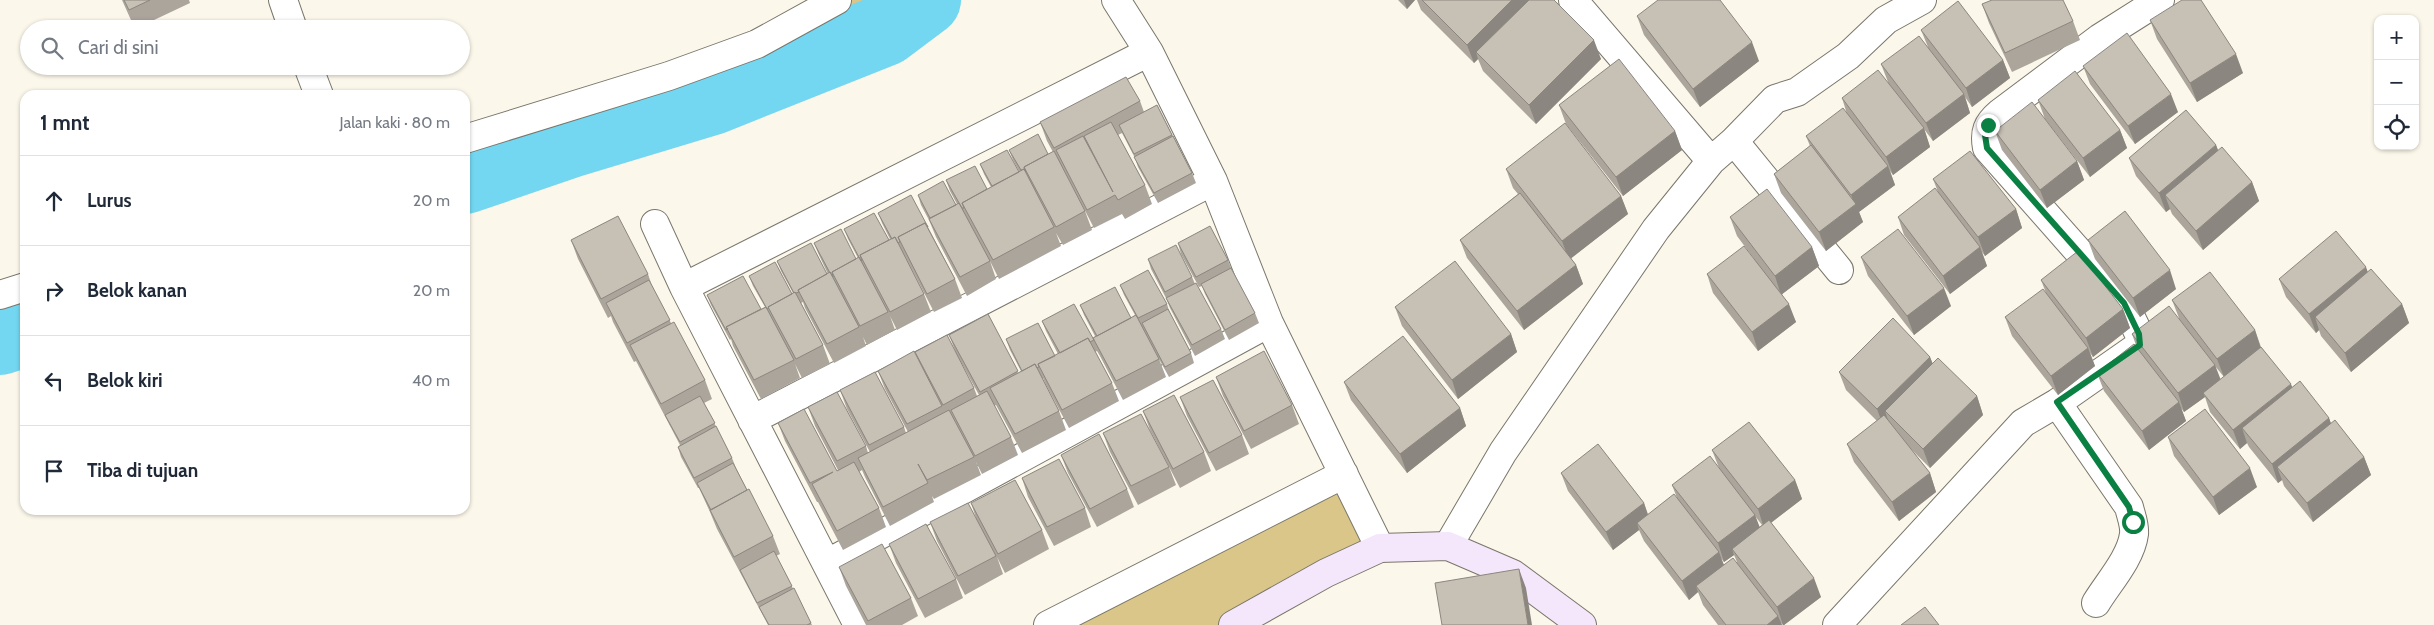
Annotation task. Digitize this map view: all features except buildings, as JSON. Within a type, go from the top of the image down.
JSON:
[{"type":"street","points":[[282,0],[290,20]]},
{"type":"street","points":[[470,137],[668,76],[757,44],[837,0]]},
{"type":"street","points":[[1116,0],[1149,52],[1213,181],[1269,324],[1380,548]]},
{"type":"street","points":[[1573,0],[1711,161]]},
{"type":"street","points":[[1448,546],[1503,452],[1656,229],[1711,161],[1775,100],[1797,92],[1848,56],[1886,20],[1922,0]]},
{"type":"street","points":[[1837,625],[2023,423],[2140,345],[2139,334],[2124,303],[1987,148],[1985,135],[1988,125],[2000,113],[2100,38],[2160,0]]},
{"type":"street","points":[[684,287],[1149,52]]},
{"type":"street","points":[[311,75],[317,90]]},
{"type":"street","points":[[1734,141],[1838,270]]},
{"type":"street","points":[[752,420],[1213,181]]},
{"type":"street","points":[[655,224],[684,287],[828,563],[858,625]]},
{"type":"street","points":[[0,295],[20,289]]},
{"type":"street","points":[[828,563],[1269,324]]},
{"type":"street","points":[[2057,402],[2129,507],[2133,522],[2134,534],[2130,546],[2096,603]]},
{"type":"street","points":[[1048,625],[1344,474]]},
{"type":"street","points":[[1233,625],[1326,574],[1380,548],[1448,546],[1512,574],[1582,625]]},
{"type":"shaded area","points":[[837,0],[925,0],[885,30],[712,99],[470,176],[470,137]]},
{"type":"shaded area","points":[[20,289],[20,333],[0,339],[0,295]]},
{"type":"shaded area","points":[[1344,474],[1380,548],[1233,625],[1048,625]]},
{"type":"waterway","points":[[470,176],[573,141],[712,99],[885,30],[925,0]]},
{"type":"waterway","points":[[0,339],[20,333]]},
{"type":"route","points":[[1988,125],[1985,135],[1987,148],[2124,303],[2139,334],[2140,345],[2057,402],[2129,507],[2133,522]]}]
